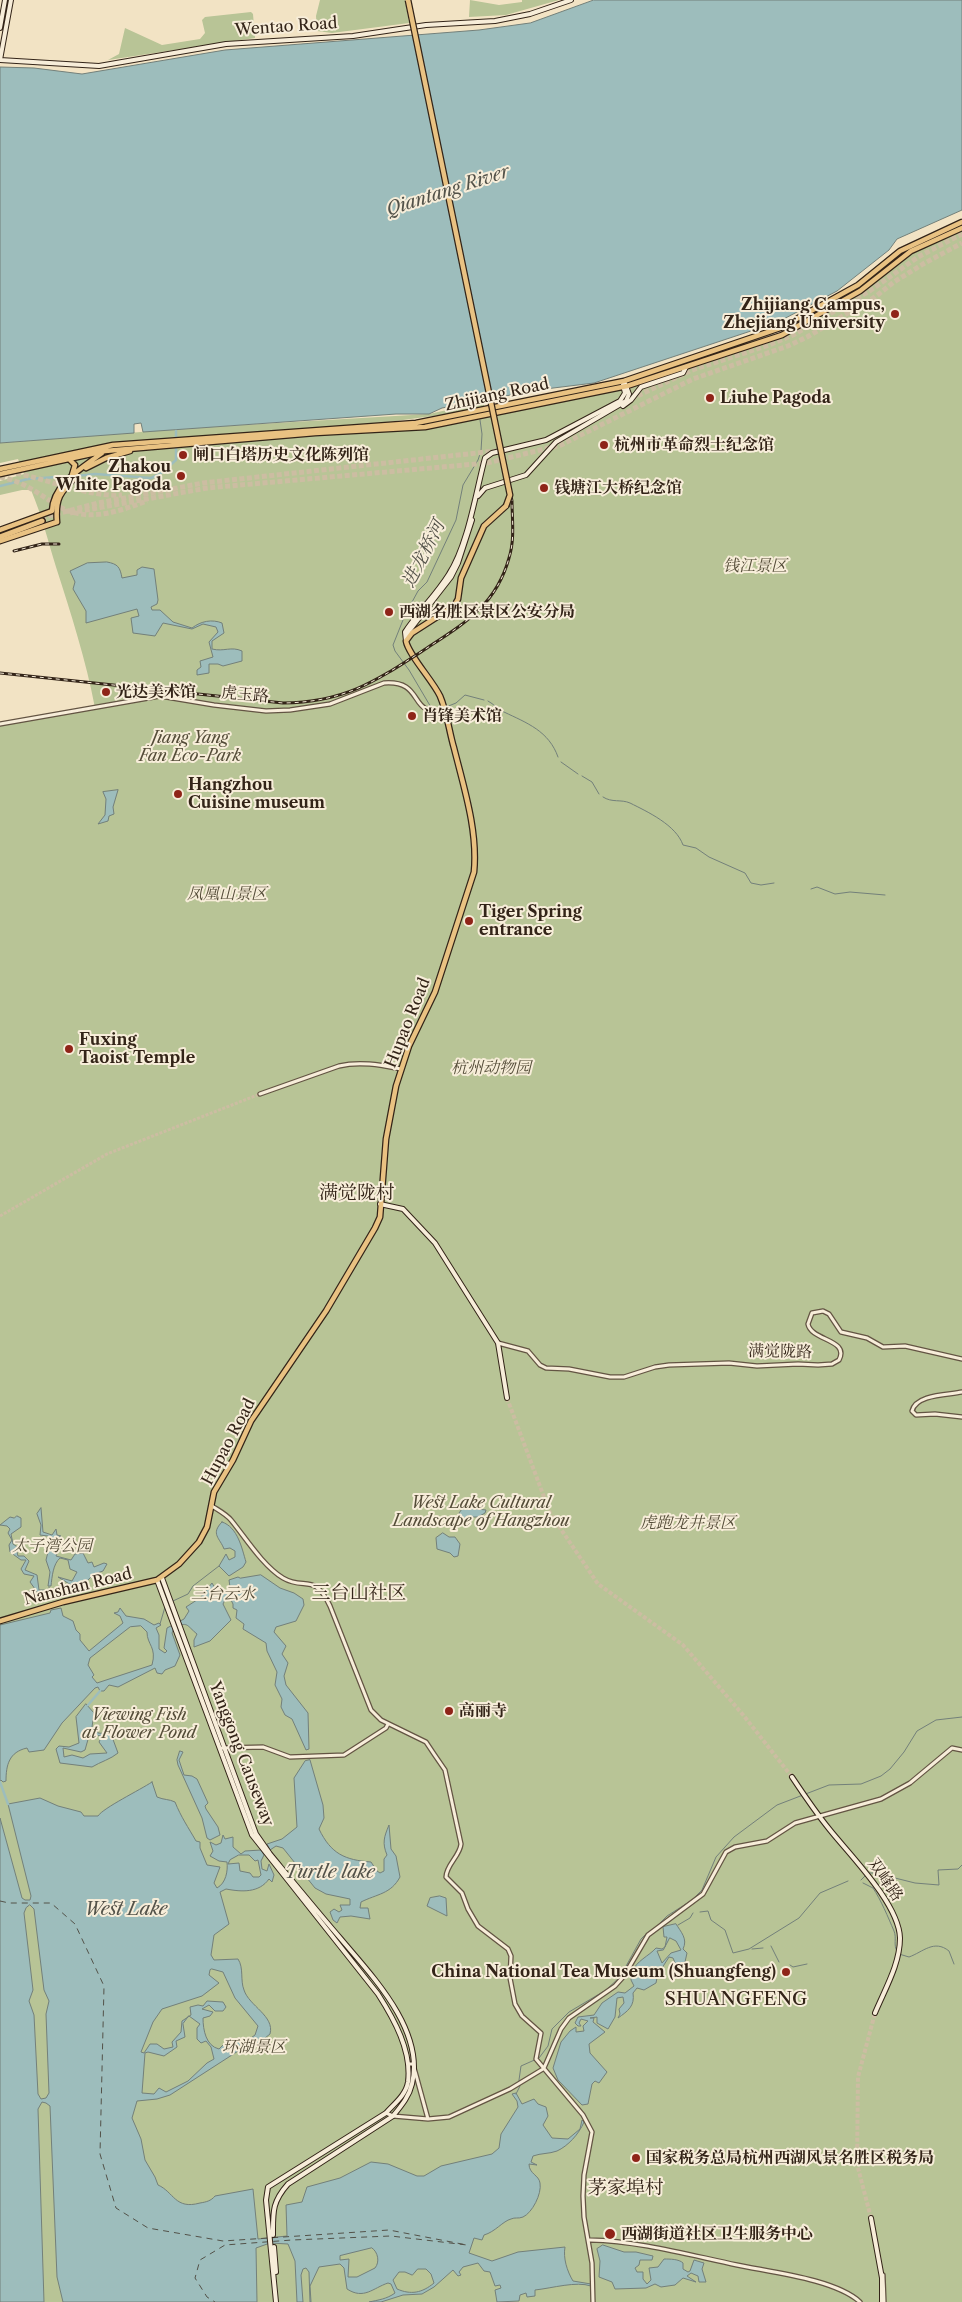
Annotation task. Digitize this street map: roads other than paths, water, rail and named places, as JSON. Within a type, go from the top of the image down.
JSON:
[{"type":"highway","points":[[0,534],[42,520]]},
{"type":"main road","points":[[0,28],[5,0]]},
{"type":"main road","points":[[0,60],[11,0]]},
{"type":"main road","points":[[406,641],[412,633],[454,606],[461,578],[484,526],[506,506],[510,496],[408,0]]},
{"type":"main road","name":"Wentao Road","points":[[0,60],[99,66],[226,44],[353,36],[426,25],[495,21],[530,14],[571,0]]},
{"type":"main road","name":"Zhijiang Road","points":[[624,384],[780,328],[858,285],[906,247],[962,222]]},
{"type":"main road","name":"Zhijiang Road","points":[[0,469],[102,451],[416,423],[624,384],[686,367],[782,335],[860,291],[911,251],[962,228]]},
{"type":"main road","points":[[609,412],[628,404],[641,387],[682,373],[686,367]]},
{"type":"main road","points":[[427,606],[451,577],[458,563],[478,495],[482,490],[526,475],[556,442],[626,401],[629,394],[624,384]]},
{"type":"main road","points":[[406,641],[409,631],[450,574],[480,487],[485,458],[492,453],[546,440],[561,434],[620,401],[625,393],[624,384]]},
{"type":"main road","name":"Zhijiang Road","points":[[0,474],[93,454],[113,445],[177,443]]},
{"type":"main road","points":[[71,477],[94,463],[114,455],[144,447]]},
{"type":"main road","points":[[94,463],[102,451]]},
{"type":"main road","points":[[57,522],[52,511],[53,499],[67,483],[102,451]]},
{"type":"main road","name":"Zhijiang Road","points":[[102,451],[114,455]]},
{"type":"main road","points":[[57,522],[57,500],[75,467],[69,459]]},
{"type":"main road","points":[[0,534],[52,511]]},
{"type":"main road","points":[[0,541],[57,522]]},
{"type":"main road","points":[[432,602],[438,616]]},
{"type":"main road","points":[[427,606],[438,616]]},
{"type":"main road","name":"Hupao Road","points":[[160,1579],[179,1564],[199,1542],[207,1527],[214,1492],[233,1460],[251,1421],[326,1311],[380,1217],[389,1122],[401,1069],[435,992],[474,872],[472,829],[444,710],[436,688],[409,650],[406,641]]},
{"type":"main road","points":[[380,1204],[403,1208],[435,1243],[498,1343],[507,1398]]},
{"type":"main road","name":"Nanshan Road","points":[[0,1621],[63,1602],[160,1579]]},
{"type":"main road","name":"Yanggong Causeway","points":[[160,1579],[252,1835],[378,1994],[394,2019],[408,2064],[408,2083],[401,2098],[386,2113],[285,2177],[274,2182]]},
{"type":"main road","name":"Yanggong Causeway","points":[[222,1749],[256,1834],[270,1854],[383,1989],[400,2016],[410,2044],[413,2064],[412,2084],[404,2102],[393,2116],[288,2184],[278,2198],[273,2209],[272,2235],[277,2301]]},
{"type":"main road","name":"双峰路","points":[[792,1777],[819,1816],[866,1874],[890,1908],[898,1924],[899,1953],[875,2013]]},
{"type":"main road","points":[[278,2198],[267,2194],[268,2187],[274,2182],[279,2183],[283,2190]]},
{"type":"main road","name":"Yanggong Causeway","points":[[267,2194],[272,2235]]},
{"type":"main road","points":[[871,2218],[880,2266],[882,2302]]},
{"type":"street","name":"虎玉路","points":[[0,724],[160,696],[214,705],[266,710],[290,710],[330,704],[384,683],[408,688],[422,708],[427,711],[444,710]]},
{"type":"street","points":[[260,1094],[351,1063],[367,1063],[401,1069]]},
{"type":"street","name":"满觉陇路","points":[[498,1343],[528,1351],[540,1365],[546,1368],[569,1369],[610,1377],[624,1377],[655,1367],[669,1365],[729,1362],[757,1366],[827,1365],[839,1360],[842,1354],[841,1349],[833,1342],[814,1334],[808,1324],[812,1313],[823,1311],[828,1314],[841,1332],[867,1338],[883,1347],[905,1346],[962,1359]]},
{"type":"street","points":[[962,1392],[926,1399],[914,1406],[912,1411],[916,1415],[962,1416]]},
{"type":"street","points":[[212,1506],[230,1518],[258,1555],[282,1578],[314,1585],[321,1590],[330,1606],[371,1710],[388,1724],[426,1742],[445,1770],[462,1844],[460,1852],[447,1871],[446,1877],[462,1893],[468,1909],[478,1926],[508,1949],[511,1956],[510,1978],[515,2004],[522,2016],[541,2033],[535,2054],[537,2060],[583,2115],[592,2132],[583,2183],[584,2217],[590,2240],[593,2302]]},
{"type":"street","points":[[222,1749],[263,1747],[290,1757],[344,1756],[386,1728],[388,1724]]},
{"type":"street","points":[[386,2113],[393,2116],[428,2119],[449,2118],[474,2108],[543,2069],[568,2018],[615,1986],[624,1976],[648,1936],[703,1894],[726,1852],[735,1847],[766,1841],[796,1823],[882,1800],[917,1778],[952,1748],[962,1750]]},
{"type":"street","points":[[408,2064],[413,2064],[428,2119]]},
{"type":"street","points":[[590,2240],[605,2240],[676,2252],[788,2275],[827,2285],[850,2294],[860,2302]]},
{"type":"water","name":"Qiantang River","points":[[594,0],[962,0],[962,210],[897,239],[889,250],[837,291],[778,322],[594,383],[537,390],[442,408],[429,414],[396,414],[143,432],[141,423],[134,424],[134,433],[0,443],[0,67],[34,68],[82,74],[225,50],[479,30],[530,23]]},
{"type":"water","points":[[107,562],[118,567],[122,578],[137,575],[137,570],[142,567],[154,569],[158,600],[157,604],[151,607],[152,610],[160,610],[173,622],[192,628],[207,621],[222,623],[224,633],[212,641],[212,649],[242,651],[242,661],[223,666],[209,664],[209,673],[197,675],[197,670],[201,667],[200,661],[213,657],[209,642],[218,632],[216,627],[203,624],[192,629],[163,623],[155,636],[133,633],[131,618],[139,616],[137,609],[86,623],[86,611],[73,589],[75,582],[70,571],[87,563]]},
{"type":"water","points":[[118,790],[113,807],[114,814],[109,816],[108,821],[98,824],[105,815],[106,799],[103,792]]},
{"type":"water","points":[[469,1504],[477,1509],[486,1510],[485,1513],[478,1517],[470,1517],[464,1525],[459,1524],[457,1520],[461,1516],[459,1513],[465,1505]]},
{"type":"water","points":[[41,1508],[43,1532],[52,1535],[56,1529],[57,1535],[61,1536],[54,1540],[53,1550],[58,1551],[56,1556],[71,1560],[75,1554],[83,1553],[88,1563],[92,1562],[94,1567],[104,1563],[107,1564],[103,1571],[94,1574],[87,1581],[71,1585],[58,1577],[72,1581],[77,1572],[70,1569],[68,1560],[60,1558],[54,1567],[51,1586],[48,1586],[50,1572],[46,1560],[51,1540],[48,1536],[40,1535],[41,1525],[37,1514]]},
{"type":"water","points":[[17,1516],[21,1518],[21,1527],[11,1534],[13,1544],[19,1548],[18,1556],[24,1556],[29,1561],[25,1570],[37,1575],[39,1590],[45,1590],[45,1593],[28,1592],[35,1589],[30,1582],[34,1576],[24,1574],[21,1569],[26,1560],[21,1560],[10,1552],[9,1545],[12,1540],[8,1533],[10,1529],[7,1526],[0,1525],[10,1517],[14,1518]]},
{"type":"water","points":[[222,1522],[236,1533],[246,1562],[243,1567],[229,1576],[219,1566],[226,1554],[229,1560],[235,1557],[235,1551],[230,1548],[224,1549],[217,1536],[218,1526]]},
{"type":"water","points":[[443,1533],[449,1537],[455,1537],[460,1544],[458,1556],[454,1557],[450,1553],[437,1549],[436,1538]]},
{"type":"water","points":[[261,1575],[280,1588],[294,1593],[303,1599],[304,1605],[296,1621],[276,1627],[274,1632],[286,1646],[282,1654],[288,1663],[284,1676],[286,1685],[308,1713],[309,1749],[306,1750],[292,1719],[285,1715],[281,1707],[282,1699],[275,1685],[277,1672],[267,1651],[266,1643],[243,1629],[244,1624],[236,1618],[237,1610],[233,1608],[230,1598],[225,1600],[223,1604],[231,1620],[210,1641],[194,1647],[194,1640],[197,1634],[189,1626],[185,1624],[174,1628],[172,1633],[180,1655],[175,1666],[165,1670],[162,1674],[157,1673],[155,1668],[118,1687],[109,1685],[104,1691],[100,1691],[98,1687],[95,1688],[62,1723],[44,1750],[29,1752],[27,1748],[12,1756],[8,1765],[6,1781],[3,1782],[1,1780],[0,1782],[0,1625],[50,1613],[51,1610],[61,1608],[63,1616],[73,1621],[76,1630],[80,1634],[80,1640],[89,1651],[123,1623],[120,1616],[114,1613],[118,1612],[120,1608],[126,1616],[144,1619],[154,1625],[159,1623],[161,1625],[156,1628],[159,1635],[159,1649],[165,1653],[167,1651],[164,1648],[167,1628],[184,1619],[189,1611],[186,1607],[200,1598],[212,1583],[219,1595],[226,1593],[230,1587],[229,1580]],"holes":[[[141,1626],[147,1632],[153,1650],[152,1665],[97,1683],[92,1677],[94,1675],[88,1665],[90,1658],[130,1627]]]},
{"type":"water","points":[[86,1704],[94,1713],[92,1727],[98,1733],[111,1734],[118,1753],[92,1767],[60,1763],[56,1749],[59,1746],[69,1747],[79,1743],[76,1717]],"holes":[[[89,1736],[102,1736],[99,1742],[107,1753],[90,1754],[83,1758],[72,1755],[64,1757],[63,1748],[81,1752],[85,1750]]]},
{"type":"water","points":[[180,1751],[183,1752],[179,1760],[184,1775],[197,1779],[208,1803],[205,1806],[206,1809],[218,1827],[220,1835],[210,1840],[207,1838],[202,1818],[178,1765],[177,1760]]},
{"type":"water","name":"Turtle lake","points":[[310,1760],[323,1805],[324,1818],[319,1829],[334,1850],[354,1860],[371,1862],[380,1873],[384,1871],[384,1859],[387,1855],[384,1840],[389,1825],[391,1849],[396,1856],[400,1877],[388,1890],[361,1902],[360,1908],[368,1908],[370,1919],[351,1916],[340,1917],[337,1923],[333,1920],[330,1912],[334,1909],[339,1912],[342,1910],[340,1905],[350,1905],[350,1899],[326,1894],[315,1888],[283,1848],[276,1846],[270,1850],[267,1844],[282,1839],[297,1827],[294,1778],[305,1761]]},
{"type":"water","name":"West Lake","points":[[152,1782],[157,1797],[175,1802],[196,1841],[200,1842],[200,1848],[207,1865],[220,1867],[214,1883],[217,1888],[226,1876],[227,1862],[219,1861],[210,1856],[213,1851],[210,1842],[216,1845],[221,1843],[223,1835],[225,1839],[233,1837],[233,1847],[241,1854],[245,1851],[261,1850],[264,1855],[261,1861],[262,1869],[267,1871],[269,1864],[274,1875],[272,1882],[269,1879],[265,1884],[255,1889],[238,1891],[226,1889],[220,1892],[229,1924],[214,1935],[211,1955],[214,1960],[238,1959],[241,1966],[244,1990],[269,2022],[270,2034],[254,2047],[249,2044],[170,2095],[157,2099],[137,2101],[132,2118],[141,2139],[145,2160],[158,2185],[180,2202],[192,2205],[208,2201],[215,2196],[253,2189],[258,2239],[287,2236],[286,2205],[302,2202],[307,2187],[340,2178],[371,2162],[388,2164],[417,2176],[424,2176],[441,2166],[492,2154],[499,2148],[501,2134],[518,2107],[517,2101],[512,2094],[516,2093],[522,2104],[534,2099],[538,2104],[546,2107],[548,2116],[543,2125],[552,2138],[568,2139],[580,2129],[569,2143],[561,2149],[533,2156],[531,2162],[537,2165],[529,2164],[529,2167],[538,2178],[540,2187],[538,2198],[530,2212],[523,2217],[512,2218],[505,2222],[492,2232],[484,2235],[482,2240],[474,2238],[469,2253],[492,2261],[518,2252],[565,2247],[566,2264],[573,2281],[591,2284],[591,2286],[571,2285],[535,2290],[535,2296],[527,2297],[526,2293],[520,2295],[519,2301],[497,2302],[495,2290],[501,2288],[500,2285],[495,2286],[490,2272],[484,2271],[478,2263],[463,2267],[459,2272],[461,2275],[458,2276],[453,2270],[434,2287],[422,2294],[403,2295],[381,2302],[369,2302],[386,2298],[395,2293],[391,2284],[388,2283],[368,2292],[353,2292],[347,2289],[344,2268],[340,2264],[319,2267],[310,2286],[311,2302],[309,2272],[306,2268],[303,2269],[301,2275],[303,2302],[297,2302],[295,2261],[288,2244],[270,2243],[256,2248],[257,2302],[63,2302],[57,2277],[50,2106],[42,2102],[38,2109],[44,2302],[0,2302],[0,1818],[22,1898],[30,1900],[31,1896],[8,1804],[40,1798],[58,1806],[81,1812],[84,1816],[98,1816]],"holes":[[[239,1855],[249,1855],[255,1861],[258,1860],[261,1875],[259,1877],[253,1877],[250,1873],[240,1871],[239,1863],[228,1864],[230,1860]],[[30,1905],[34,1909],[44,1990],[49,2001],[46,2014],[49,2093],[46,2098],[41,2099],[38,2094],[34,2015],[29,2001],[33,1990],[24,1913]],[[212,1969],[223,1972],[235,1998],[258,2026],[255,2035],[248,2040],[236,2039],[224,2044],[219,2049],[208,2041],[203,2023],[203,2018],[210,2016],[213,2012],[202,2009],[209,2005],[215,2011],[223,2011],[226,2007],[223,2002],[207,2001],[203,2006],[190,2007],[191,2015],[189,2016],[200,2024],[197,2028],[197,2039],[201,2043],[206,2041],[211,2047],[214,2059],[188,2081],[166,2092],[159,2088],[154,2094],[142,2093],[145,2053],[164,2056],[177,2047],[176,2041],[185,2037],[183,2024],[188,2017],[182,2021],[181,2032],[172,2042],[173,2047],[164,2049],[157,2044],[150,2044],[144,2053],[141,2052],[153,2022],[162,2009],[202,1996],[219,1983],[209,1975]],[[372,2248],[378,2257],[377,2266],[357,2277],[348,2277],[349,2259],[340,2260],[340,2256]],[[418,2269],[426,2269],[431,2274],[434,2283],[416,2292],[397,2289],[393,2280],[399,2272],[412,2275]]]},
{"type":"water","points":[[440,1896],[446,1898],[447,1916],[427,1906],[430,1898]]},
{"type":"water","points":[[676,1924],[680,1930],[685,1942],[683,1949],[687,1953],[685,1962],[676,1965],[673,1958],[669,1957],[662,1968],[663,1976],[657,1978],[656,1983],[644,1990],[637,1988],[633,1993],[633,2001],[630,2008],[618,2018],[620,2014],[619,2009],[624,2003],[623,1997],[617,1998],[615,2017],[608,2029],[597,2023],[597,2017],[590,2018],[594,2018],[593,2022],[605,2032],[589,2044],[590,2053],[607,2072],[599,2083],[595,2081],[592,2084],[588,2104],[582,2105],[558,2080],[553,2068],[561,2042],[576,2027],[576,2032],[584,2031],[583,2026],[588,2021],[581,2019],[579,2023],[581,2026],[578,2026],[575,2023],[578,2017],[594,2015],[602,2003],[618,1992],[625,1993],[634,1986],[631,1980],[634,1968],[656,1948],[662,1949],[665,1947],[663,1950],[657,1951],[662,1963],[671,1953],[681,1950],[676,1941],[670,1938],[665,1946],[667,1937],[664,1937],[663,1927]]},
{"type":"water","points":[[603,2245],[624,2252],[636,2252],[653,2256],[652,2260],[640,2260],[639,2265],[635,2268],[637,2272],[643,2272],[643,2279],[647,2284],[651,2280],[649,2268],[658,2267],[664,2259],[683,2263],[683,2269],[688,2272],[694,2260],[704,2263],[702,2269],[706,2282],[699,2282],[698,2276],[691,2273],[687,2276],[696,2282],[683,2278],[675,2285],[661,2287],[655,2284],[646,2288],[615,2289],[612,2282],[599,2277],[600,2261],[597,2249]]},
{"type":"waterway","name":"进龙桥河","points":[[432,709],[393,645],[405,615],[418,591],[427,582],[456,520],[463,485],[478,460],[481,451],[482,434],[480,420]]},
{"type":"waterway","points":[[76,476],[95,474],[151,478],[160,474],[176,460],[176,431]]},
{"type":"waterway","points":[[0,486],[28,479],[70,476]]},
{"type":"waterway","points":[[446,707],[456,703],[465,695],[484,700]]},
{"type":"waterway","points":[[488,701],[500,710],[529,724],[543,734],[554,748],[558,757]]},
{"type":"waterway","points":[[561,762],[578,774]]},
{"type":"waterway","points":[[582,776],[592,782],[599,794]]},
{"type":"waterway","points":[[603,797],[630,803],[653,815],[668,825],[683,845],[696,848],[709,857],[745,873],[751,883],[761,885],[774,883]]},
{"type":"waterway","points":[[811,889],[817,887],[835,894],[850,892],[885,895]]},
{"type":"waterway","points":[[173,1601],[188,1594],[193,1586],[219,1566]]},
{"type":"waterway","points":[[49,1587],[50,1593]]},
{"type":"waterway","points":[[160,1624],[165,1607]]},
{"type":"waterway","points":[[88,1705],[100,1691]]},
{"type":"waterway","points":[[694,1898],[702,1890],[716,1857],[734,1837],[777,1805],[829,1785],[861,1784],[881,1776],[890,1769],[904,1752],[917,1731],[936,1720],[962,1717]]},
{"type":"waterway","points":[[0,1782],[8,1804]]},
{"type":"waterway","points":[[868,1873],[915,1883],[939,1885],[938,1870],[958,1869],[962,1865]]},
{"type":"waterway","points":[[861,1880],[865,1876]]},
{"type":"waterway","points":[[700,1912],[708,1911],[711,1920],[725,1930],[733,1953],[749,1949],[799,1918],[820,1893],[848,1881]]},
{"type":"waterway","points":[[863,1883],[873,1888],[882,1903],[894,1931],[897,1951]]},
{"type":"waterway","points":[[655,1928],[667,1916],[689,1902]]},
{"type":"waterway","points":[[678,1925],[690,1918],[693,1913]]},
{"type":"waterway","points":[[516,2094],[520,2086],[521,2066],[539,2058],[548,2046],[552,2029],[569,2012],[606,1990],[620,1977],[641,1939],[647,1933]]},
{"type":"waterway","points":[[771,1946],[779,1962]]},
{"type":"waterway","points":[[899,1954],[909,1957],[933,1946],[938,1946],[949,1951],[954,1964]]},
{"type":"waterway","points":[[752,1949],[763,1948]]},
{"type":"waterway","points":[[790,1965],[793,1967],[807,1964]]},
{"type":"tunnel","points":[[631,399],[692,370],[769,345],[793,335],[871,290],[918,257],[962,234]]},
{"type":"tunnel","points":[[70,513],[207,488],[487,463],[561,445],[693,379],[788,346],[807,337],[875,297],[894,282],[923,264],[962,243]]},
{"type":"tunnel","points":[[41,518],[98,503],[203,483],[495,451]]},
{"type":"tunnel","points":[[9,472],[94,493],[122,495]]},
{"type":"tunnel","points":[[0,477],[23,485],[58,506],[80,514],[91,515],[113,512],[147,501]]},
{"type":"tunnel","points":[[0,1216],[107,1154],[260,1094]]},
{"type":"tunnel","points":[[507,1398],[550,1513],[598,1584],[683,1645],[744,1716],[792,1777]]},
{"type":"tunnel","points":[[871,2218],[857,2164],[858,2077],[875,2013]]},
{"type":"railway","points":[[0,673],[283,703],[325,699],[360,688],[409,660],[466,621],[487,601],[496,588],[511,551],[513,536],[512,501],[409,0]]},
{"type":"railway","points":[[14,551],[42,544],[59,544]]},
{"type":"place","name":"Zhijiang Campus, Zhejiang University","points":[[895,314]]},
{"type":"place","name":"Liuhe Pagoda","points":[[710,398]]},
{"type":"place","name":"杭州市革命烈士纪念馆","points":[[604,445]]},
{"type":"place","name":"闸口白塔历史文化陈列馆","points":[[183,455]]},
{"type":"place","name":"Zhakou White Pagoda","points":[[181,476]]},
{"type":"place","name":"钱塘江大桥纪念馆","points":[[544,488]]},
{"type":"place","name":"西湖名胜区景区公安分局","points":[[389,612]]},
{"type":"place","name":"光达美术馆","points":[[106,692]]},
{"type":"place","name":"肖锋美术馆","points":[[412,716]]},
{"type":"place","name":"Hangzhou Cuisine museum","points":[[178,794]]},
{"type":"place","name":"Tiger Spring entrance","points":[[469,921]]},
{"type":"place","name":"Fuxing Taoist Temple","points":[[69,1049]]},
{"type":"place","name":"高丽寺","points":[[449,1711]]},
{"type":"place","name":"China National Tea Museum (Shuangfeng)","points":[[786,1972]]},
{"type":"place","name":"国家税务总局杭州西湖风景名胜区税务局","points":[[636,2158]]},
{"type":"place","name":"西湖街道社区卫生服务中心","points":[[610,2234]]},
{"type":"district","name":"满觉陇村","points":[[357,1194]]},
{"type":"district","name":"三台山社区","points":[[359,1594]]},
{"type":"district","name":"SHUANGFENG","points":[[736,2000]]},
{"type":"district","name":"茅家埠村","points":[[626,2189]]},
{"type":"park label","name":"钱江景区","points":[[755,566]]},
{"type":"park label","name":"Jiang Yang Fan Eco-Park","points":[[190,747]]},
{"type":"park label","name":"凤凰山景区","points":[[227,894]]},
{"type":"park label","name":"杭州动物园","points":[[491,1068]]},
{"type":"park label","name":"West Lake Cultural Landscape of Hangzhou","points":[[481,1512]]},
{"type":"park label","name":"虎跑龙井景区","points":[[688,1523]]},
{"type":"park label","name":"太子湾公园","points":[[52,1546]]},
{"type":"park label","name":"三台云水","points":[[223,1594]]},
{"type":"park label","name":"Viewing Fish at Flower Pond","points":[[139,1724]]},
{"type":"park label","name":"环湖景区","points":[[254,2047]]}]
